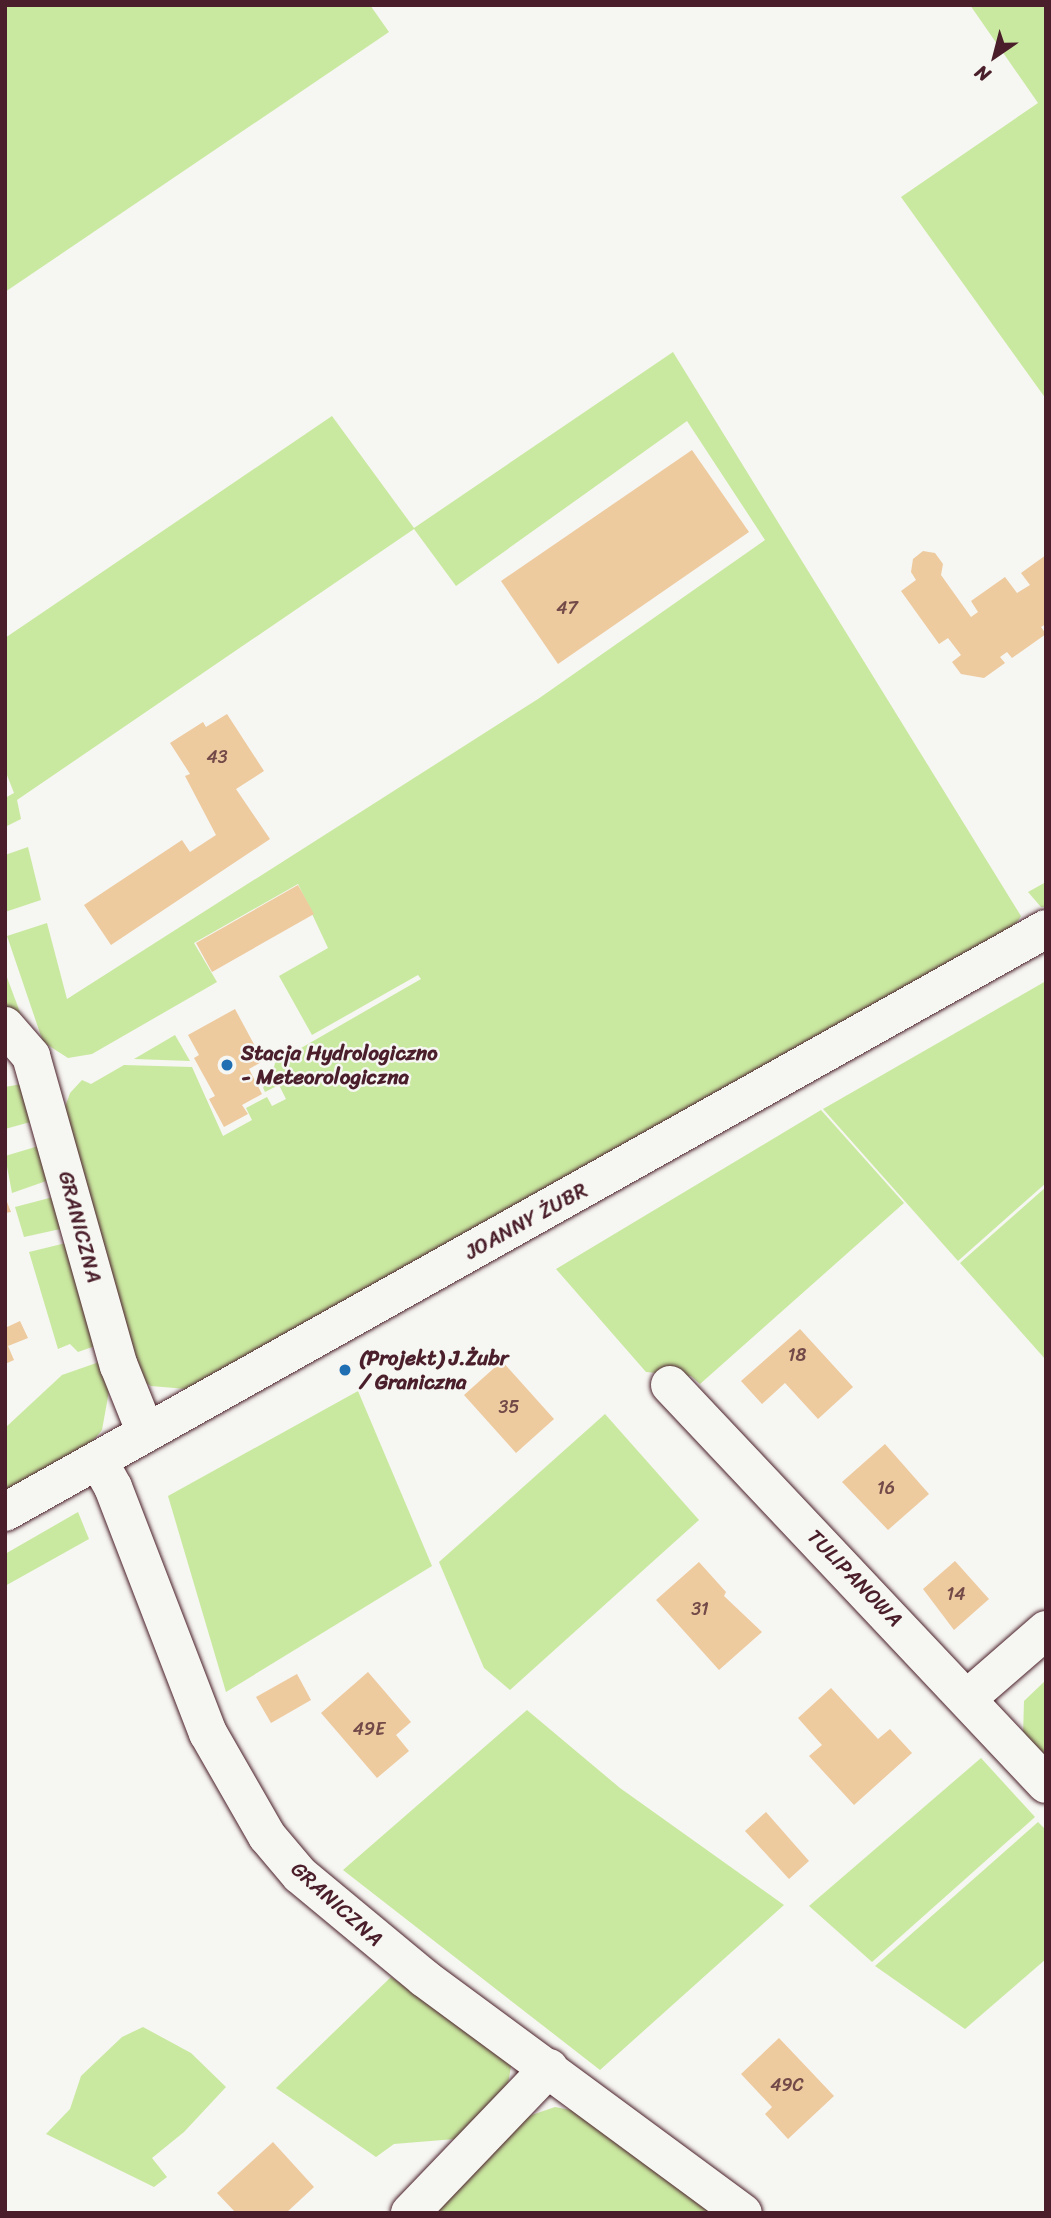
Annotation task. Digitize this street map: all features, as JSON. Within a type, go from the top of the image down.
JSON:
[{"type":"street","name":"JOANNY ŻUBR","points":[[5,1512],[1046,929]]},
{"type":"street","name":"GRANICZNA","points":[[5,1026],[32,1056],[118,1366],[146,1433]]},
{"type":"street","name":"TULIPANOWA","points":[[670,1385],[968,1697],[1046,1784]]},
{"type":"street","name":"GRANICZNA","points":[[98,1460],[113,1487],[188,1688],[237,1788],[267,1836],[331,1902],[549,2068],[594,2107],[743,2213]]},
{"type":"street","points":[[968,1697],[1046,1630]]},
{"type":"street","points":[[410,2213],[549,2068]]},
{"type":"green space","points":[[5,5],[370,5],[389,32],[5,292]]},
{"type":"green space","points":[[970,5],[1046,5],[1046,399],[901,197],[1038,103]]},
{"type":"green space","points":[[673,352],[1021,916],[1013,928],[186,1389],[151,1386],[143,1381],[64,1110],[70,1093],[82,1080],[91,1084],[124,1065],[192,1067],[223,1136],[252,1120],[246,1108],[267,1097],[272,1106],[286,1099],[279,1085],[265,1092],[259,1079],[273,1071],[275,1063],[421,979],[418,975],[312,1035],[279,976],[328,948],[298,884],[194,943],[217,982],[92,1054],[68,1058],[43,1042],[7,936],[47,923],[67,999],[538,699],[765,540],[687,421],[456,586],[414,529],[17,800],[21,819],[5,827],[5,798],[14,793],[5,770],[5,638],[332,416],[414,528]]},
{"type":"green space","points":[[28,847],[41,900],[5,912],[5,855]]},
{"type":"green space","points":[[1046,882],[1046,907],[1041,907],[1028,892]]},
{"type":"green space","points":[[5,972],[28,1034],[5,1008]]},
{"type":"green space","points":[[1046,981],[1046,1183],[958,1261],[823,1109]]},
{"type":"green space","points":[[175,1035],[190,1061],[134,1059]]},
{"type":"green space","points":[[22,1084],[34,1121],[5,1129],[5,1087]]},
{"type":"green space","points":[[821,1110],[904,1203],[700,1384],[691,1376],[646,1372],[556,1269]]},
{"type":"green space","points":[[42,1145],[52,1179],[12,1193],[5,1156]]},
{"type":"green space","points":[[1046,1187],[1046,1360],[960,1263]]},
{"type":"green space","points":[[57,1196],[65,1228],[24,1237],[15,1207]]},
{"type":"green space","points":[[70,1242],[98,1345],[78,1352],[70,1344],[58,1349],[29,1252]]},
{"type":"green space","points":[[102,1361],[109,1391],[102,1430],[93,1441],[5,1493],[5,1428],[62,1375]]},
{"type":"green space","points":[[358,1391],[432,1566],[226,1692],[168,1496]]},
{"type":"green space","points":[[605,1414],[699,1520],[510,1690],[484,1668],[439,1562]]},
{"type":"green space","points":[[78,1512],[89,1539],[5,1586],[5,1554]]},
{"type":"green space","points":[[1046,1680],[1046,1763],[1023,1737],[1024,1701]]},
{"type":"green space","points":[[527,1710],[620,1788],[784,1905],[600,2070],[343,1870]]},
{"type":"green space","points":[[981,1758],[1035,1817],[872,1962],[809,1906]]},
{"type":"green space","points":[[1038,1822],[1046,1830],[1046,1959],[965,2029],[875,1966]]},
{"type":"green space","points":[[391,1977],[512,2060],[508,2084],[455,2139],[394,2144],[376,2157],[276,2088]]},
{"type":"green space","points":[[143,2027],[191,2053],[226,2087],[184,2132],[152,2158],[167,2177],[154,2187],[46,2134],[70,2109],[81,2076],[122,2037]]},
{"type":"green space","points":[[555,2107],[576,2111],[727,2213],[430,2213],[526,2117]]},
{"type":"building","points":[[692,450],[749,532],[558,664],[501,581]]},
{"type":"building","points":[[923,551],[935,553],[943,564],[941,575],[971,617],[978,612],[971,601],[1005,577],[1017,593],[1030,585],[1021,573],[1046,555],[1046,624],[1041,627],[1046,634],[1012,658],[1007,652],[1000,657],[1005,663],[984,678],[961,674],[952,662],[961,655],[948,638],[939,644],[901,591],[916,580],[911,572],[913,559]]},
{"type":"building","points":[[227,714],[264,771],[236,789],[270,839],[111,945],[84,905],[182,840],[190,852],[216,835],[185,776],[190,774],[170,743],[203,722],[206,727]]},
{"type":"building","points":[[298,885],[314,914],[212,972],[196,943]]},
{"type":"building","name":"Stacja Hydrologiczno - Meteorologiczna","points":[[235,1009],[263,1061],[249,1069],[262,1094],[242,1105],[248,1114],[224,1127],[209,1099],[215,1096],[194,1058],[199,1055],[188,1035]]},
{"type":"building","points":[[5,1197],[11,1212],[5,1213]]},
{"type":"building","points":[[20,1321],[28,1338],[8,1346],[14,1360],[5,1364],[5,1328]]},
{"type":"building","points":[[800,1329],[853,1387],[818,1419],[785,1383],[762,1404],[741,1381]]},
{"type":"building","points":[[502,1361],[554,1419],[516,1453],[464,1395]]},
{"type":"building","points":[[885,1444],[929,1494],[888,1530],[842,1482]]},
{"type":"building","points":[[955,1561],[989,1599],[954,1630],[923,1589]]},
{"type":"building","points":[[699,1562],[726,1592],[724,1596],[762,1632],[719,1670],[656,1600]]},
{"type":"building","points":[[368,1672],[411,1722],[396,1735],[409,1751],[377,1778],[321,1713]]},
{"type":"building","points":[[297,1674],[311,1700],[271,1723],[256,1697]]},
{"type":"building","points":[[831,1688],[878,1739],[890,1729],[912,1753],[854,1805],[809,1756],[822,1745],[798,1718]]},
{"type":"building","points":[[766,1812],[809,1861],[789,1879],[745,1831]]},
{"type":"building","points":[[779,2038],[834,2096],[788,2139],[765,2114],[772,2107],[741,2074]]},
{"type":"building","points":[[273,2142],[314,2187],[286,2213],[236,2213],[217,2193]]},
{"type":"place","name":"Stacja Hydrologiczno - Meteorologiczna","points":[[227,1065]]},
{"type":"place","name":"(Projekt) J.Żubr / Graniczna","points":[[345,1370]]}]
